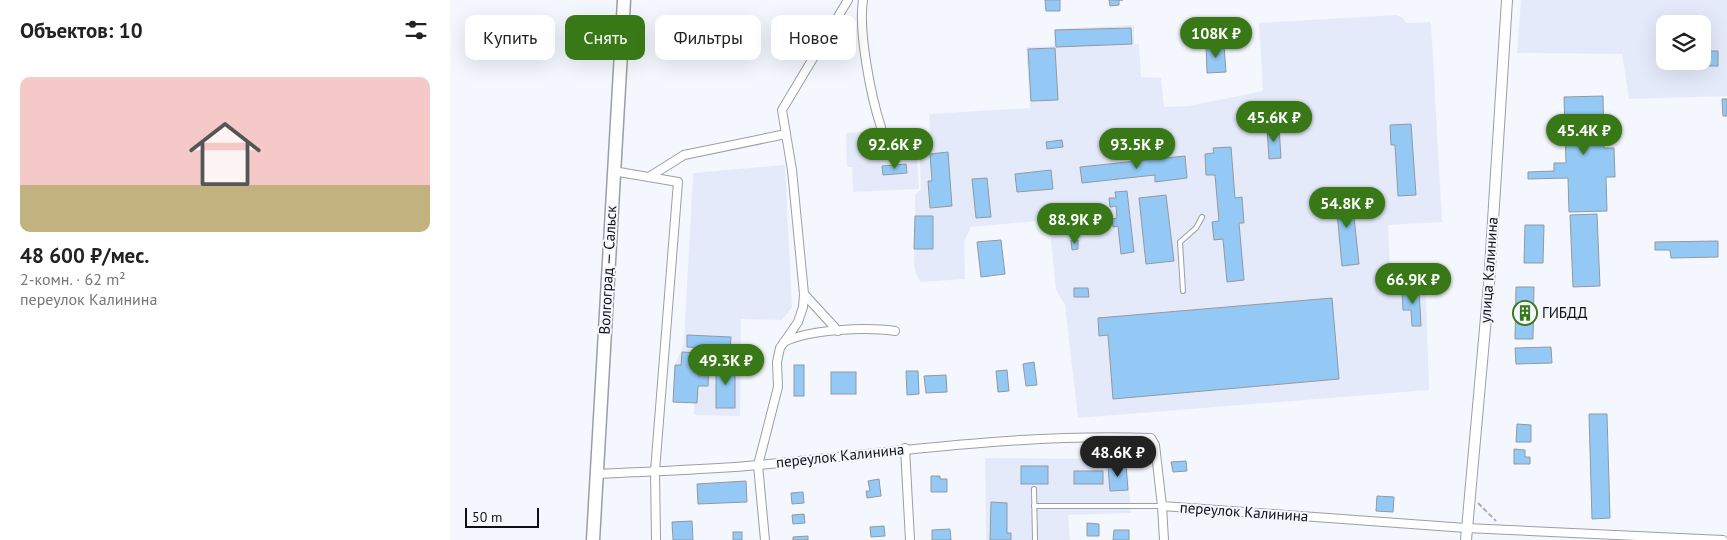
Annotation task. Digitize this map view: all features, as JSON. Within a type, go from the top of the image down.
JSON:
[{"type":"main road","name":"Волгоград — Сальск","points":[[593,540],[624,0]]},
{"type":"street","points":[[765,540],[758,465],[778,387],[777,362],[784,342],[798,322],[803,306],[804,294],[797,241],[792,170],[782,110],[848,0]]},
{"type":"street","points":[[863,0],[864,31],[871,99],[881,127]]},
{"type":"street","name":"улица Калинина","points":[[1466,540],[1489,284],[1507,0]]},
{"type":"street","points":[[648,177],[684,155],[786,134]]},
{"type":"street","points":[[613,171],[678,182],[655,471],[656,540]]},
{"type":"street","points":[[804,294],[838,331]]},
{"type":"street","points":[[784,342],[796,336],[838,331],[880,329],[895,331]]},
{"type":"street","name":"переулок Калинина","points":[[597,474],[758,465],[904,448],[977,442],[1104,437],[1152,438],[1155,445],[1162,506],[1466,528],[1622,537],[1723,540]]},
{"type":"street","points":[[904,448],[910,540]]},
{"type":"street","points":[[1162,506],[1164,540]]},
{"type":"lane","points":[[1183,291],[1180,242],[1196,228],[1202,217]]},
{"type":"lane","points":[[1034,489],[1035,540]]},
{"type":"lane","points":[[1034,506],[1106,504],[1162,506]]},
{"type":"shaded area","points":[[1521,0],[1727,0],[1727,96],[1629,99],[1622,54],[1517,53]]},
{"type":"shaded area","points":[[1397,15],[1403,18],[1406,23],[1431,22],[1442,222],[1388,225],[1390,269],[1425,267],[1429,390],[1078,418],[1065,305],[1056,290],[1049,220],[971,227],[964,242],[965,279],[921,282],[916,274],[914,265],[915,195],[921,189],[919,143],[931,142],[929,114],[1030,108],[1026,47],[1054,46],[1054,29],[1134,25],[1134,44],[1139,44],[1141,77],[1161,78],[1164,107],[1189,106],[1263,91],[1259,23]]},
{"type":"shaded area","points":[[915,128],[919,189],[853,192],[852,167],[847,167],[846,133]]},
{"type":"shaded area","points":[[785,165],[792,307],[782,320],[741,319],[740,416],[694,415],[694,403],[673,402],[675,365],[684,343],[693,173]]},
{"type":"shaded area","points":[[985,458],[1127,459],[1131,513],[1068,515],[1070,540],[986,540]]},
{"type":"building","points":[[1045,0],[1060,0],[1060,11],[1046,11]]},
{"type":"building","points":[[1109,0],[1119,0],[1119,5],[1110,6]]},
{"type":"building","points":[[1131,28],[1132,44],[1056,47],[1055,30]]},
{"type":"building","points":[[1224,45],[1226,72],[1207,73],[1206,46]]},
{"type":"building","points":[[1055,48],[1058,100],[1031,101],[1028,49]]},
{"type":"building","points":[[1711,51],[1718,51],[1718,66],[1711,66]]},
{"type":"building","points":[[1603,96],[1604,148],[1614,148],[1615,177],[1606,177],[1607,211],[1569,212],[1568,178],[1528,179],[1528,172],[1554,171],[1554,163],[1566,163],[1564,97]]},
{"type":"building","points":[[1722,99],[1727,99],[1727,116],[1723,116]]},
{"type":"building","points":[[1411,124],[1416,195],[1398,196],[1395,145],[1391,145],[1390,125]]},
{"type":"building","points":[[1279,127],[1281,158],[1269,159],[1267,128]]},
{"type":"building","points":[[1062,140],[1063,147],[1047,149],[1046,142]]},
{"type":"building","points":[[1231,147],[1235,198],[1242,197],[1244,223],[1239,223],[1244,280],[1227,282],[1223,239],[1214,240],[1212,222],[1219,221],[1215,175],[1206,175],[1205,154],[1214,153],[1213,148]]},
{"type":"building","points":[[948,152],[952,206],[930,208],[928,181],[932,181],[930,154]]},
{"type":"building","points":[[1185,156],[1187,178],[1155,182],[1155,175],[1082,183],[1080,167]]},
{"type":"building","points":[[906,164],[907,173],[883,175],[882,166]]},
{"type":"building","points":[[1051,170],[1053,189],[1017,192],[1015,174]]},
{"type":"building","points":[[987,178],[991,217],[976,218],[972,179]]},
{"type":"building","points":[[1346,190],[1347,198],[1352,198],[1359,264],[1342,266],[1335,191]]},
{"type":"building","points":[[1127,191],[1134,252],[1121,254],[1118,226],[1113,227],[1112,219],[1117,218],[1116,206],[1110,207],[1109,198],[1116,198],[1115,192]]},
{"type":"building","points":[[1166,195],[1174,261],[1146,264],[1139,198]]},
{"type":"building","points":[[1597,214],[1600,286],[1573,287],[1570,215]]},
{"type":"building","points":[[915,216],[933,216],[933,249],[914,249]]},
{"type":"building","points":[[1525,225],[1544,225],[1543,263],[1524,263]]},
{"type":"building","points":[[1001,240],[1005,274],[981,277],[977,242]]},
{"type":"building","points":[[1071,240],[1078,240],[1078,249],[1072,250]]},
{"type":"building","points":[[1718,241],[1718,257],[1671,258],[1670,250],[1655,250],[1655,242]]},
{"type":"building","name":"ГИБДД","points":[[1516,287],[1534,287],[1533,339],[1515,339]]},
{"type":"building","points":[[1074,288],[1088,288],[1089,297],[1074,297]]},
{"type":"building","points":[[1419,289],[1421,326],[1412,326],[1411,310],[1403,310],[1402,290]]},
{"type":"building","points":[[1332,298],[1339,379],[1113,399],[1108,335],[1099,336],[1098,318]]},
{"type":"building","points":[[687,335],[731,337],[730,349],[687,347]]},
{"type":"building","points":[[1551,347],[1552,363],[1516,364],[1515,348]]},
{"type":"building","points":[[682,352],[699,353],[698,376],[701,376],[702,368],[709,369],[708,386],[698,386],[697,403],[673,402],[675,365],[681,365]]},
{"type":"building","points":[[1034,362],[1037,385],[1026,386],[1023,364]]},
{"type":"building","points":[[716,365],[735,365],[735,408],[716,408]]},
{"type":"building","points":[[794,365],[804,365],[804,396],[794,396]]},
{"type":"building","points":[[1007,370],[1009,391],[998,392],[996,371]]},
{"type":"building","points":[[906,371],[918,371],[919,394],[907,395]]},
{"type":"building","points":[[831,372],[856,372],[856,394],[831,394]]},
{"type":"building","points":[[946,375],[947,392],[926,393],[924,376]]},
{"type":"building","points":[[1589,414],[1607,414],[1610,518],[1592,519]]},
{"type":"building","points":[[1517,424],[1531,425],[1531,442],[1516,442]]},
{"type":"building","points":[[1514,449],[1525,450],[1525,457],[1530,457],[1530,464],[1514,464]]},
{"type":"building","points":[[1186,461],[1187,471],[1173,472],[1171,462]]},
{"type":"building","points":[[1126,465],[1128,490],[1110,491],[1108,467]]},
{"type":"building","points":[[1021,466],[1048,466],[1048,484],[1021,484]]},
{"type":"building","points":[[1074,471],[1103,471],[1103,484],[1074,484]]},
{"type":"building","points":[[931,476],[940,476],[940,479],[947,479],[947,492],[931,492]]},
{"type":"building","points":[[879,479],[881,496],[867,498],[866,491],[870,491],[868,481]]},
{"type":"building","points":[[746,481],[747,502],[698,504],[697,484]]},
{"type":"building","points":[[803,492],[804,503],[792,504],[791,493]]},
{"type":"building","points":[[1377,496],[1394,497],[1393,512],[1376,511]]},
{"type":"building","points":[[991,502],[1007,503],[1007,533],[1011,533],[1011,540],[990,540]]},
{"type":"building","points":[[804,514],[805,523],[793,524],[792,515]]},
{"type":"building","points":[[692,521],[693,540],[673,540],[672,522]]},
{"type":"building","points":[[1087,523],[1099,524],[1099,536],[1087,536]]},
{"type":"building","points":[[884,526],[885,536],[871,537],[870,527]]},
{"type":"building","points":[[950,529],[951,540],[932,540],[932,530]]},
{"type":"building","points":[[1114,530],[1129,530],[1129,540],[1113,540]]},
{"type":"building","points":[[733,532],[742,532],[742,540],[733,540]]},
{"type":"building","points":[[808,536],[808,540],[793,540],[793,537]]},
{"type":"place","name":"ГИБДД","points":[[1525,313]]}]
